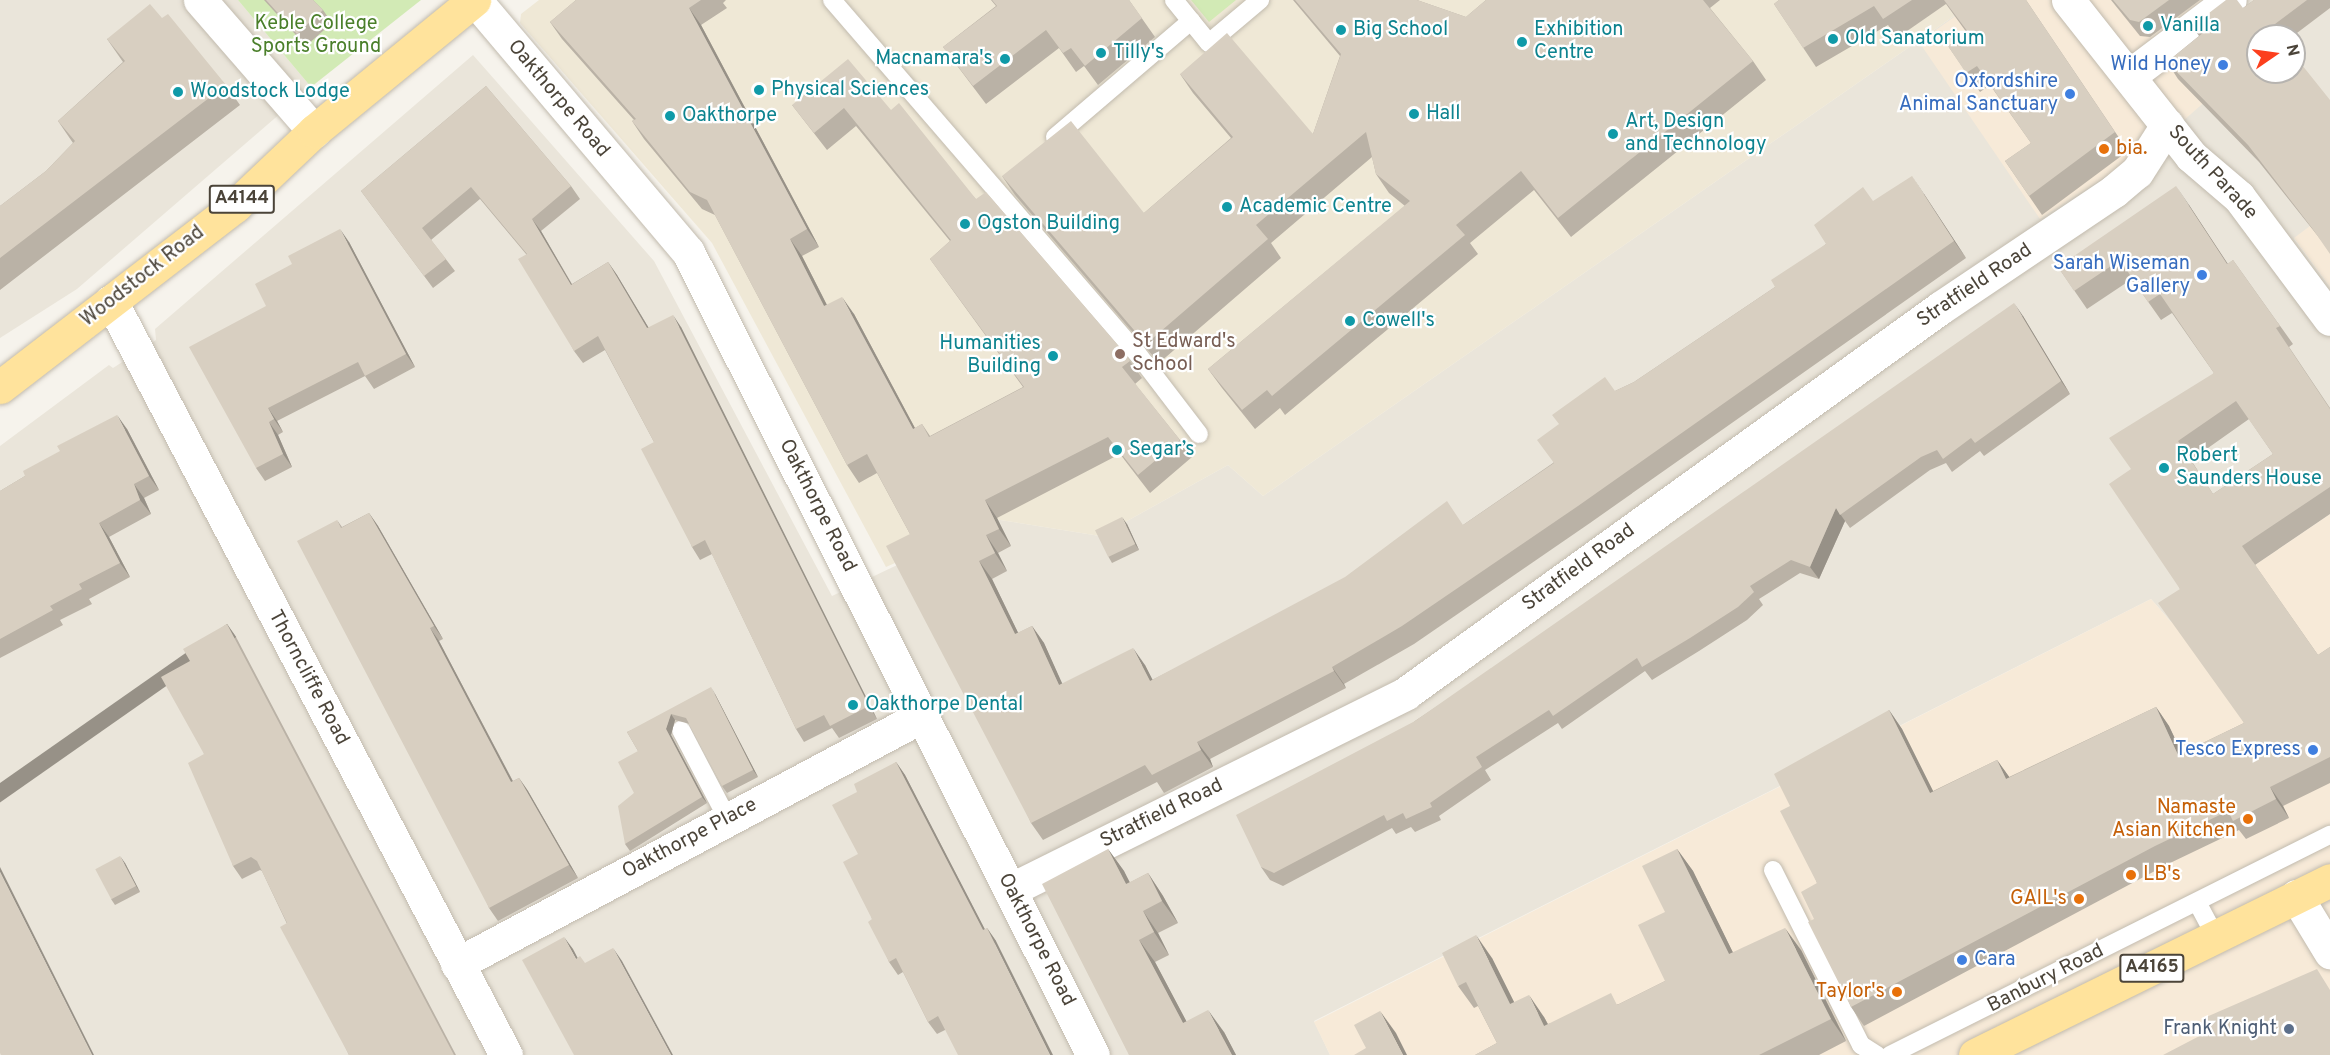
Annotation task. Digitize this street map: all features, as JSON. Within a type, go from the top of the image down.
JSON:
[{"type":"main road","name":"Woodstock Road","points":[[0,387],[235,206],[314,131],[475,0]]},
{"type":"main road","name":"Banbury Road","points":[[1975,1055],[2330,880]]},
{"type":"street","points":[[200,0],[314,131]]},
{"type":"street","name":"Oakthorpe Road","points":[[475,0],[688,252],[1094,1055]]},
{"type":"street","name":"South Parade","points":[[2068,0],[2209,176],[2239,197],[2330,319]]},
{"type":"street","points":[[2129,76],[2230,0]]},
{"type":"street","name":"Stratfield Road","points":[[1010,890],[1406,693],[1940,308],[2114,191],[2137,172],[2167,125]]},
{"type":"street","name":"Thorncliffe Road","points":[[111,301],[506,1055]]},
{"type":"street","name":"Oakthorpe Place","points":[[457,964],[924,715]]},
{"type":"street","points":[[2296,896],[2330,952]]},
{"type":"lane","points":[[832,0],[996,187],[1199,434]]},
{"type":"lane","points":[[1174,0],[1209,43],[1260,0]]},
{"type":"lane","points":[[1040,149],[1191,21]]},
{"type":"lane","points":[[996,187],[1014,172]]},
{"type":"lane","points":[[681,730],[727,819]]},
{"type":"lane","name":"Banbury Road","points":[[1890,1055],[2330,835]]},
{"type":"lane","points":[[1773,870],[1861,1045],[1877,1055]]},
{"type":"lane","points":[[2197,902],[2215,936]]},
{"type":"shaded area","points":[[0,0],[238,0],[311,87],[77,289],[0,338]]},
{"type":"shaded area","name":"St Edward's School","points":[[539,0],[1977,0],[1263,496],[1228,465],[1100,536],[994,519],[886,567],[712,243],[520,23],[521,14]]},
{"type":"shaded area","points":[[1977,0],[2330,0],[2330,211],[2294,239],[2330,287],[2330,514],[2171,622],[2151,599],[1314,1021],[1330,1055],[0,1055],[0,446],[109,365],[113,368],[156,340],[155,329],[473,55],[654,261],[832,596],[994,519],[1100,536],[1228,465],[1263,496]]},
{"type":"shaded area","points":[[1978,0],[2228,0],[2248,24],[2246,24],[2246,51],[2208,99],[2159,142],[2040,219],[1919,42]]},
{"type":"shaded area","points":[[2330,211],[2330,287],[2294,238]]},
{"type":"shaded area","points":[[2330,514],[2330,1055],[1330,1055],[1314,1022],[2151,599],[2171,622]]},
{"type":"green space","name":"Keble College Sports Ground","points":[[238,0],[421,0],[311,87]]},
{"type":"green space","points":[[1191,0],[1236,0],[1209,22]]},
{"type":"building","points":[[266,0],[313,0],[323,10],[297,34]]},
{"type":"building","points":[[576,0],[701,0],[689,8],[807,229],[790,239],[824,306],[842,297],[913,429],[922,424],[929,437],[1024,387],[930,259],[951,240],[844,108],[814,133],[792,105],[848,59],[891,110],[899,103],[976,199],[986,192],[1130,361],[1122,367],[1180,440],[1138,475],[1108,437],[985,500],[999,529],[986,535],[995,553],[979,561],[1015,634],[1032,626],[1059,685],[1133,648],[1150,681],[1345,577],[1447,501],[1463,525],[1554,463],[1537,440],[1559,424],[1552,415],[1605,377],[1615,391],[1634,382],[1775,287],[1771,280],[1826,244],[1814,225],[1863,187],[1873,201],[1912,176],[1954,241],[1578,506],[1402,626],[1332,667],[1334,671],[1197,742],[1201,750],[1152,775],[1145,765],[1031,823],[886,546],[910,534],[867,454],[847,465],[707,200],[690,192],[632,121],[636,119],[550,22]]},
{"type":"building","points":[[992,0],[1129,0],[1142,18],[1085,66],[1071,48],[1063,53],[1046,30],[973,86],[943,47],[997,6]]},
{"type":"building","points":[[1295,0],[1417,0],[1466,17],[1486,0],[1703,0],[1753,61],[1558,218],[1521,171],[1456,225],[1465,235],[1272,396],[1267,390],[1242,410],[1208,369],[1410,201],[1376,174],[1366,132],[1256,225],[1268,239],[1146,344],[1002,176],[1071,121],[1144,213],[1233,137],[1180,74],[1227,33],[1313,134],[1341,54]]},
{"type":"building","points":[[1779,0],[1912,0],[1883,19],[1874,6],[1803,48],[1774,4]]},
{"type":"building","points":[[1944,0],[2026,0],[2115,132],[2029,196],[2005,161],[2031,143],[1977,66],[1966,73],[1948,46],[1968,32]]},
{"type":"building","points":[[2113,0],[2169,0],[2139,22],[2130,20]]},
{"type":"building","points":[[2226,0],[2237,0],[2243,8],[2254,0],[2307,0],[2275,24],[2246,24],[2246,84],[2306,84],[2306,70],[2330,100],[2330,254],[2248,145],[2167,62],[2209,28],[2192,26]]},
{"type":"building","points":[[150,4],[162,18],[168,14],[226,85],[0,258],[0,206],[46,171],[75,141],[58,121],[125,61],[107,39]]},
{"type":"building","points":[[486,86],[571,186],[532,219],[571,285],[608,262],[647,328],[673,315],[869,706],[830,726],[824,715],[796,729],[705,540],[692,547],[641,449],[654,442],[598,336],[574,351],[518,259],[527,254],[471,187],[422,228],[446,259],[424,276],[361,191]]},
{"type":"building","points":[[2176,186],[2227,264],[2233,260],[2280,326],[2276,328],[2330,409],[2330,487],[2242,546],[2318,655],[2330,647],[2330,757],[2270,787],[2276,799],[2233,821],[2228,811],[2155,846],[1851,1007],[1808,922],[1814,919],[1801,892],[1817,883],[1780,811],[1790,806],[1774,774],[1889,710],[1930,793],[1997,760],[2006,779],[2156,707],[2178,755],[2244,723],[2158,603],[2180,589],[2109,484],[2131,469],[2109,438],[2214,373],[2160,294],[2148,302],[2120,260],[2074,291],[2058,267]],"holes":[[[2236,401],[2273,454],[2213,494],[2178,441]]]},
{"type":"building","points":[[340,229],[406,354],[365,376],[358,362],[268,408],[274,419],[269,422],[283,454],[256,468],[189,347],[266,306],[255,284],[292,264],[288,256]]},
{"type":"building","points":[[2014,303],[2061,381],[1975,443],[1971,438],[1943,459],[1937,450],[1921,457],[1840,515],[1836,508],[1810,567],[1791,560],[1750,586],[1754,592],[1738,607],[1690,638],[1642,667],[1637,658],[1553,716],[1549,710],[1476,757],[1482,767],[1430,803],[1432,807],[1406,819],[1403,813],[1387,821],[1384,815],[1274,873],[1261,867],[1236,815],[1415,721]]},
{"type":"building","points":[[117,415],[149,476],[134,484],[140,500],[99,523],[120,563],[79,584],[82,589],[50,606],[53,610],[0,639],[0,491],[25,476],[23,471],[60,451],[57,446]]},
{"type":"building","points":[[369,513],[434,626],[430,628],[511,782],[519,778],[569,865],[489,908],[297,541],[337,520],[341,528]]},
{"type":"building","points":[[1122,517],[1135,544],[1108,557],[1095,530]]},
{"type":"building","points":[[227,624],[454,1055],[349,1055],[280,927],[287,923],[257,861],[251,857],[233,866],[188,763],[204,754],[161,677],[190,661],[183,649]]},
{"type":"building","points":[[711,687],[753,770],[722,786],[686,718],[671,714],[666,729],[702,797],[625,844],[618,806],[634,793],[618,762],[638,751],[627,732]]},
{"type":"building","points":[[896,762],[983,930],[987,928],[1050,1055],[958,1055],[938,1016],[928,1022],[896,958],[889,962],[868,922],[872,919],[843,862],[858,854],[832,805],[857,792],[854,784]]},
{"type":"building","points":[[1108,849],[1126,884],[1148,873],[1162,901],[1143,911],[1154,932],[1139,940],[1183,1023],[1208,1010],[1232,1055],[1129,1055],[1042,884]]},
{"type":"building","points":[[1677,849],[1729,954],[1785,928],[1831,1019],[1759,1055],[1475,1055],[1497,1043],[1466,982],[1458,986],[1442,953],[1476,935],[1510,1004],[1529,995],[1544,1026],[1611,993],[1617,1005],[1665,981],[1638,925],[1665,912],[1642,866]]},
{"type":"building","points":[[120,856],[136,886],[111,899],[95,869]]},
{"type":"building","points":[[0,872],[92,1055],[1,1055]]},
{"type":"building","points":[[564,937],[576,959],[580,956],[585,963],[613,948],[671,1055],[574,1055],[522,960]]},
{"type":"building","points":[[2317,969],[2330,990],[2330,1055],[2163,1055],[2211,1030],[2204,1018]]},
{"type":"building","points":[[1380,1011],[1403,1055],[1354,1055],[1366,1048],[1354,1025]]},
{"type":"place","name":"Vanilla","points":[[2148,26]]},
{"type":"place","name":"Big School","points":[[1341,30]]},
{"type":"place","name":"Old Sanatorium","points":[[1833,39]]},
{"type":"place","name":"Exhibition Centre","points":[[1522,42]]},
{"type":"place","name":"Tilly's","points":[[1101,53]]},
{"type":"place","name":"Macnamara's","points":[[1005,59]]},
{"type":"place","name":"Wild Honey","points":[[2223,65]]},
{"type":"place","name":"Physical Sciences","points":[[759,90]]},
{"type":"place","name":"Woodstock Lodge","points":[[178,92]]},
{"type":"place","name":"Oxfordshire Animal Sanctuary","points":[[2070,94]]},
{"type":"place","name":"Hall","points":[[1414,114]]},
{"type":"place","name":"Oakthorpe","points":[[670,116]]},
{"type":"place","name":"Art, Design and Technology","points":[[1613,134]]},
{"type":"place","name":"bia.","points":[[2104,149]]},
{"type":"place","name":"Academic Centre","points":[[1227,207]]},
{"type":"place","name":"Ogston Building","points":[[965,224]]},
{"type":"place","name":"Sarah Wiseman Gallery","points":[[2202,275]]},
{"type":"place","name":"Cowell's","points":[[1350,321]]},
{"type":"place","name":"St Edward's School","points":[[1120,354]]},
{"type":"place","name":"Humanities Building","points":[[1053,356]]},
{"type":"place","name":"Segar’s","points":[[1117,450]]},
{"type":"place","name":"Robert Saunders House","points":[[2164,468]]},
{"type":"place","name":"Oakthorpe Dental","points":[[853,705]]},
{"type":"place","name":"Tesco Express","points":[[2313,750]]},
{"type":"place","name":"Namaste Asian Kitchen","points":[[2248,819]]},
{"type":"place","name":"LB's","points":[[2131,875]]},
{"type":"place","name":"GAIL's","points":[[2079,899]]},
{"type":"place","name":"Cara","points":[[1962,960]]},
{"type":"place","name":"Taylor's","points":[[1897,992]]},
{"type":"place","name":"Frank Knight","points":[[2289,1029]]}]
